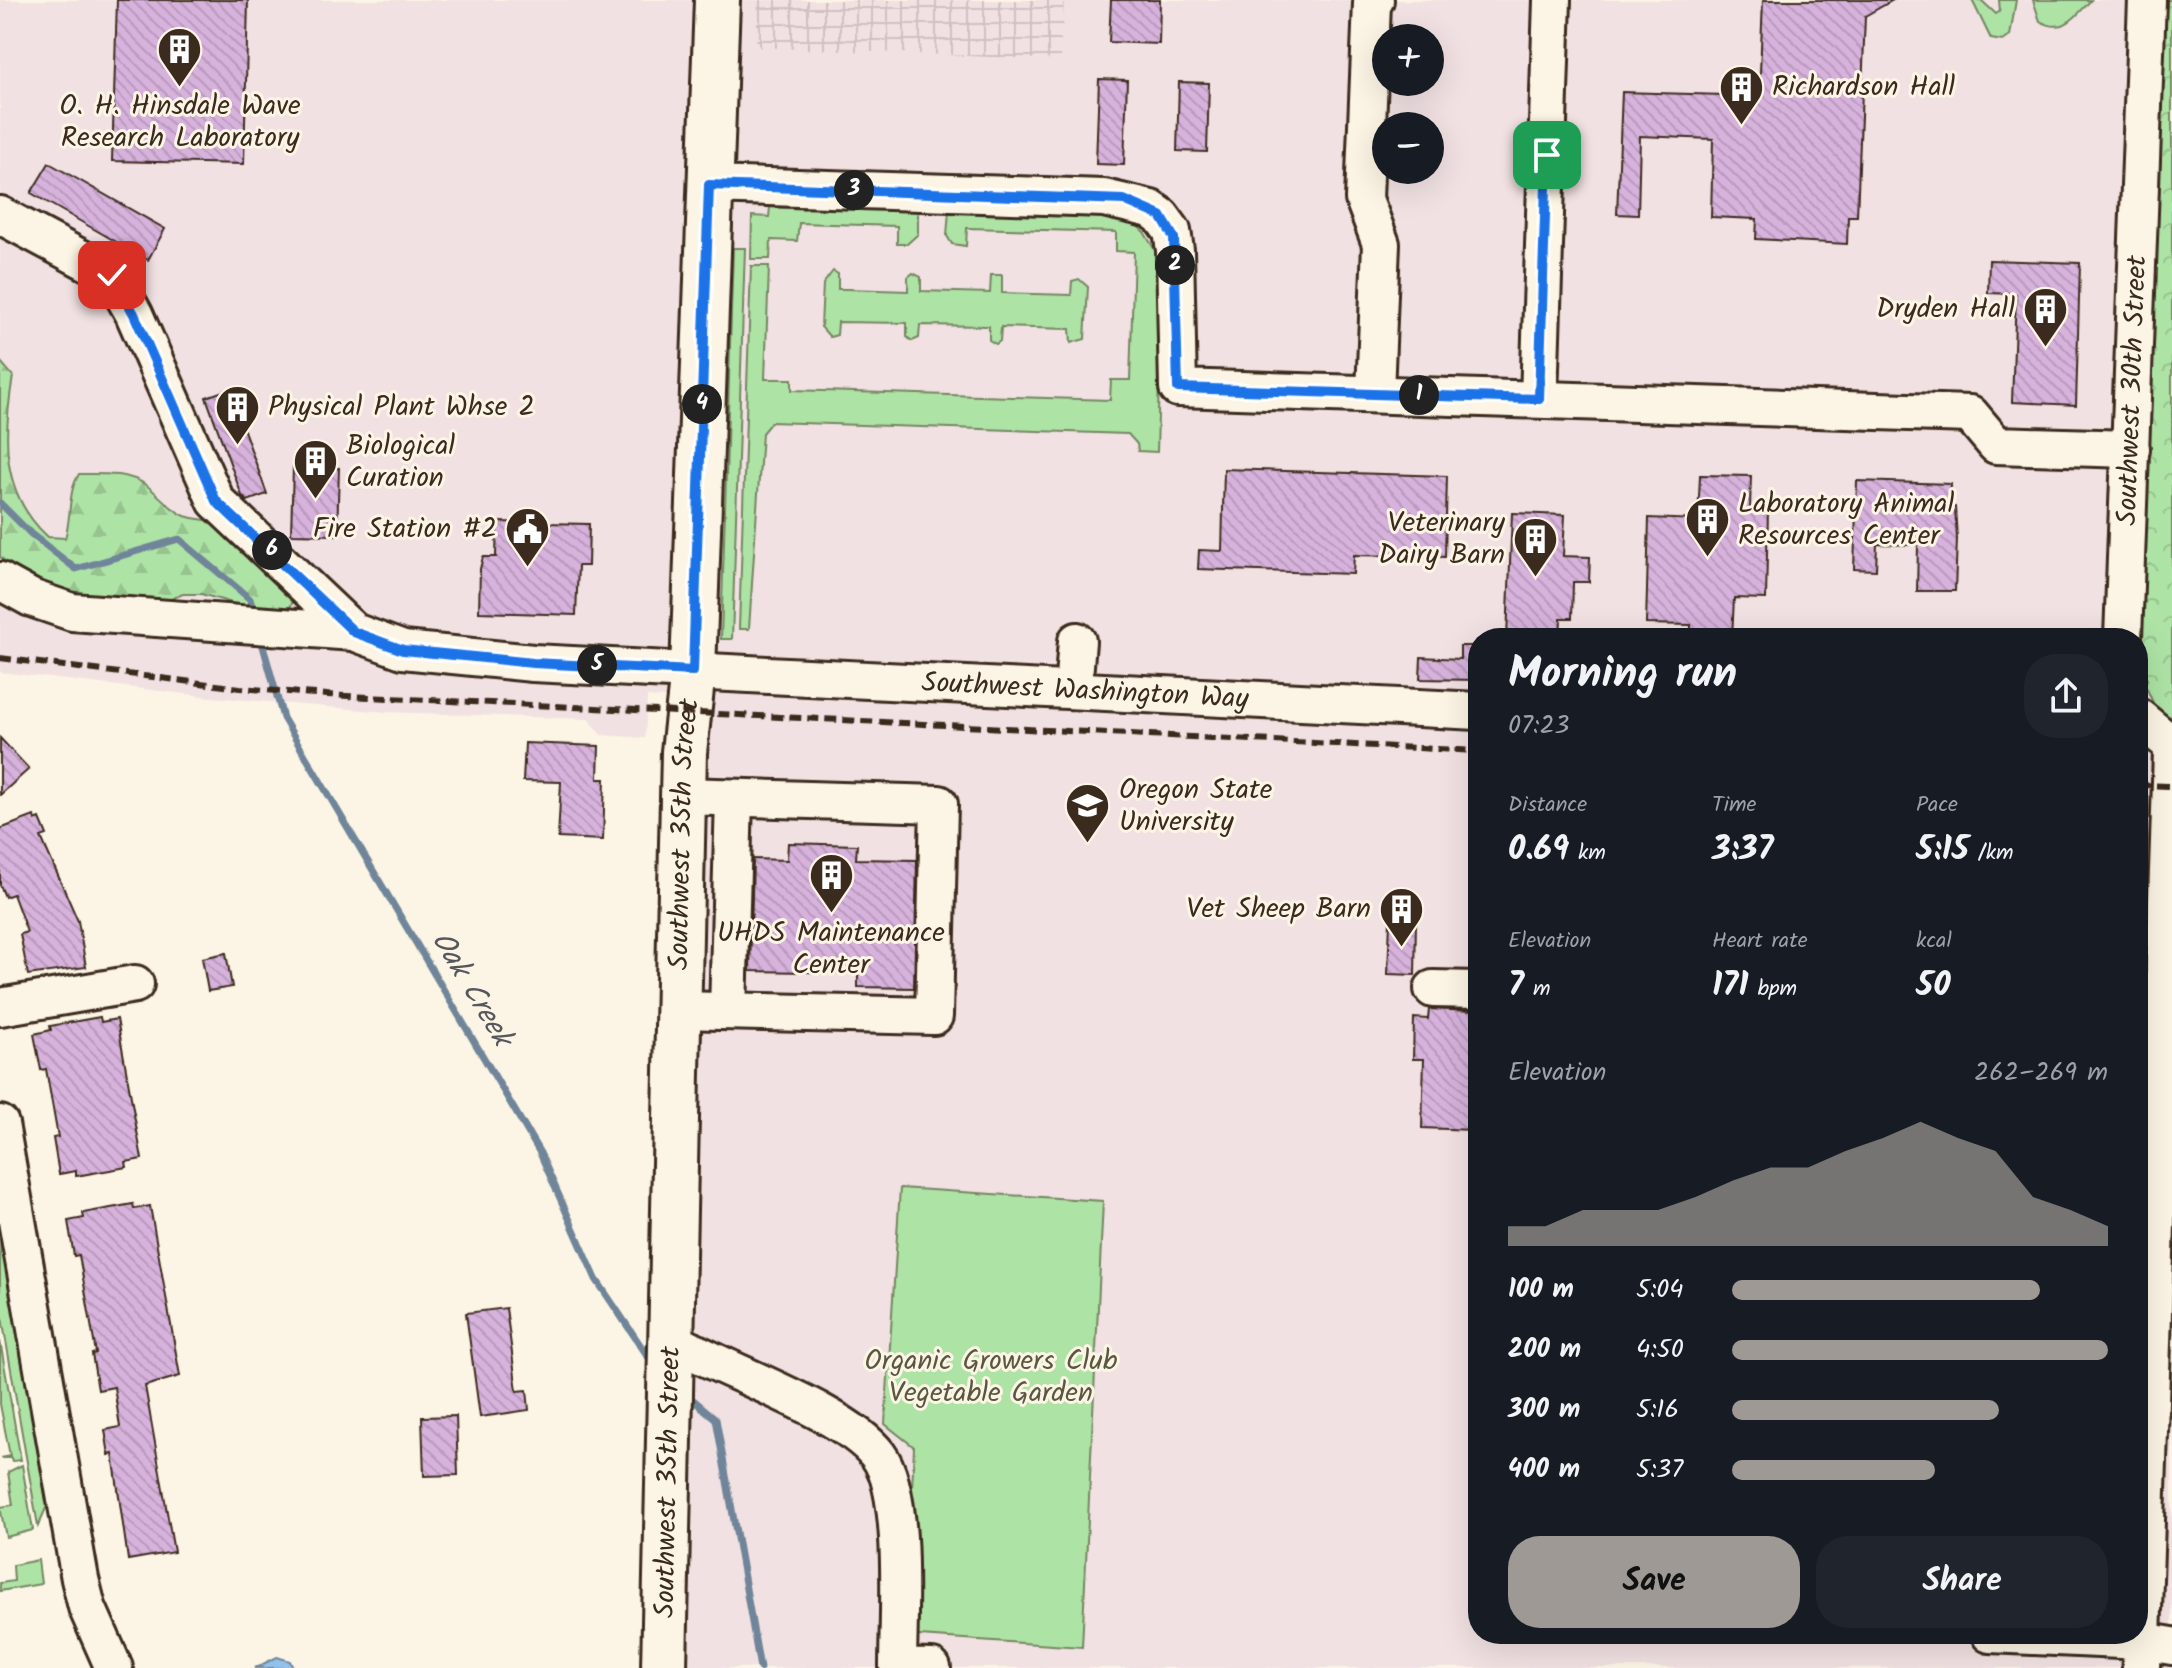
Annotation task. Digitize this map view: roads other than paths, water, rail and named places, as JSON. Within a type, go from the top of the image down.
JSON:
[{"type":"main road","name":"Southwest 35th Street","points":[[664,1668],[683,796],[685,736],[693,671],[717,0]]},
{"type":"street","points":[[1375,0],[1372,3],[1364,199],[1381,244],[1375,393]]},
{"type":"street","points":[[1539,399],[1552,0]]},
{"type":"street","name":"Southwest 30th Street","points":[[2123,628],[2147,0]]},
{"type":"street","points":[[709,185],[1104,198],[1140,205],[1161,216],[1174,238],[1178,388],[1970,414],[1996,445],[2131,449]]},
{"type":"street","points":[[0,215],[112,275],[134,314],[216,501],[354,632]]},
{"type":"street","points":[[0,581],[31,598],[72,612],[354,632]]},
{"type":"street","name":"Southwest Washington Way","points":[[354,632],[403,650],[533,663],[1468,710]]},
{"type":"street","points":[[1073,690],[1077,641]]},
{"type":"street","points":[[2148,725],[2172,745]]},
{"type":"street","points":[[2148,744],[2172,745]]},
{"type":"street","points":[[2080,1644],[2152,1652],[2162,1349],[2148,1208],[2150,1092],[2172,752]]},
{"type":"street","points":[[678,1010],[934,1016],[939,804],[683,796]]},
{"type":"street","points":[[728,1011],[734,798]]},
{"type":"street","points":[[0,1007],[135,984]]},
{"type":"street","points":[[1433,989],[1468,990]]},
{"type":"street","points":[[0,1124],[80,1579],[87,1607],[114,1668]]},
{"type":"street","points":[[670,1350],[707,1361],[819,1412],[849,1429],[878,1454],[886,1469],[894,1505],[899,1584],[898,1667],[932,1668]]},
{"type":"water","points":[[277,1657],[290,1661],[293,1668],[255,1668]]},
{"type":"waterway","name":"Oak Creek","points":[[0,503],[31,534],[76,569],[179,539],[250,599],[255,615]]},
{"type":"waterway","name":"Oak Creek","points":[[260,635],[283,718],[540,1153],[596,1279],[655,1367]]},
{"type":"waterway","name":"Oak Creek","points":[[685,1393],[716,1419],[760,1668]]},
{"type":"railway","points":[[0,658],[240,688],[327,695],[1468,751]]},
{"type":"railway","points":[[2148,785],[2172,786]]},
{"type":"place","name":"O. H. Hinsdale Wave Research Laboratory","points":[[180,88]]},
{"type":"place","name":"Richardson Hall","points":[[1741,126]]},
{"type":"place","name":"Dryden Hall","points":[[2046,348]]},
{"type":"place","name":"Physical Plant Whse 2","points":[[237,446]]},
{"type":"place","name":"Biological Curation","points":[[315,501]]},
{"type":"place","name":"Laboratory Animal Resources Center","points":[[1707,559]]},
{"type":"place","name":"Fire Station #2","points":[[528,568]]},
{"type":"place","name":"Veterinary Dairy Barn","points":[[1536,578]]},
{"type":"place","name":"Oregon State University","points":[[1088,845]]},
{"type":"place","name":"UHDS Maintenance Center","points":[[831,915]]},
{"type":"place","name":"Vet Sheep Barn","points":[[1402,948]]},
{"type":"park label","name":"Organic Growers Club Vegetable Garden","points":[[991,1377]]}]
